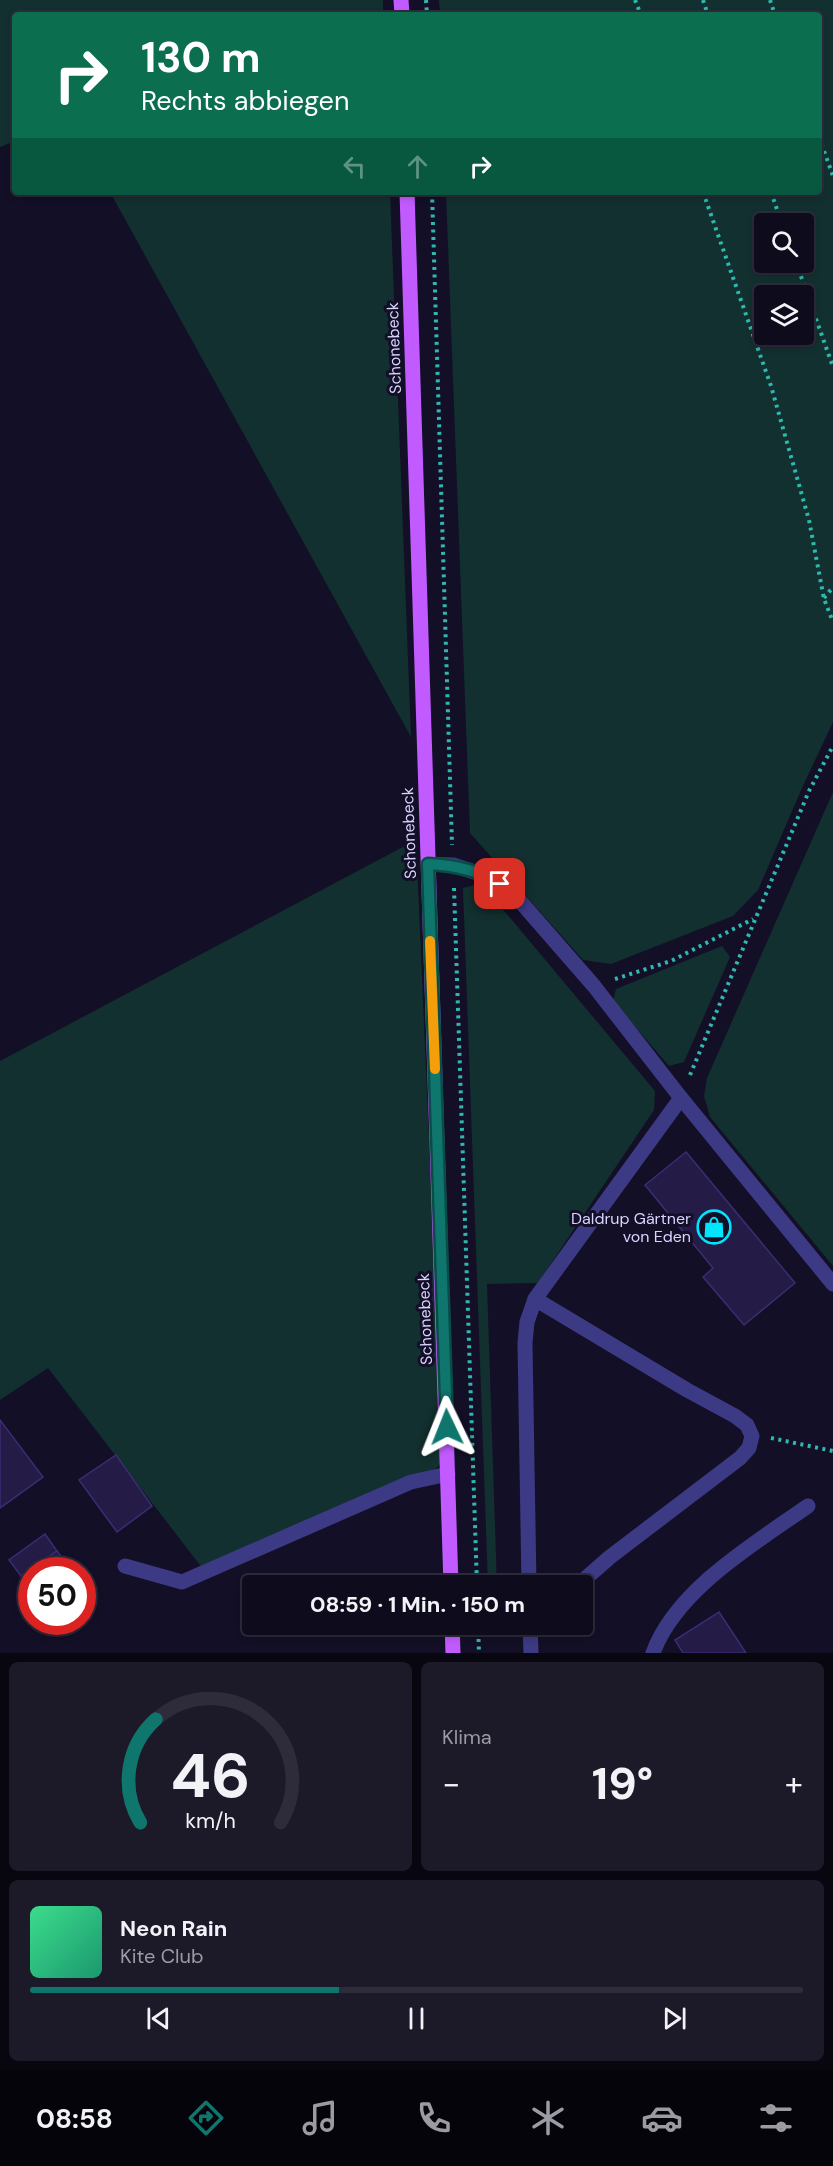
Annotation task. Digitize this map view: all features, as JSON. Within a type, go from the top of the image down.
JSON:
[{"type":"main road","name":"Schonebeck","points":[[407,195],[451,1575]]},
{"type":"main road","points":[[452,1635],[453,1653]]},
{"type":"street","points":[[428,864],[453,865],[487,876],[513,893],[594,986],[681,1098],[833,1284]]},
{"type":"street","points":[[529,1575],[525,1343],[527,1322],[535,1299],[681,1098]]},
{"type":"street","points":[[535,1299],[735,1416],[747,1425],[752,1436],[749,1449],[740,1458],[610,1557],[590,1575]]},
{"type":"street","points":[[124,1566],[182,1582],[411,1482],[448,1474]]},
{"type":"street","points":[[653,1653],[659,1636],[693,1593],[730,1560],[808,1506]]},
{"type":"street","points":[[531,1635],[531,1653]]},
{"type":"path","points":[[822,145],[833,176]]},
{"type":"path","points":[[705,195],[771,386],[809,520],[824,599],[833,622]]},
{"type":"path","points":[[772,195],[778,213]]},
{"type":"path","points":[[800,273],[833,367]]},
{"type":"path","points":[[824,599],[833,587]]},
{"type":"path","points":[[681,1098],[808,791],[833,746]]},
{"type":"path","points":[[594,986],[670,961],[754,918]]},
{"type":"path","points":[[752,1436],[791,1441],[833,1452]]},
{"type":"path","points":[[478,1635],[479,1653]]},
{"type":"green space","points":[[0,0],[383,0],[383,12],[12,12],[12,142],[0,147]]},
{"type":"green space","points":[[439,0],[833,0],[833,722],[758,890],[733,916],[611,964],[583,960],[470,833],[446,195],[822,195],[822,12],[440,12]]},
{"type":"green space","points":[[112,195],[390,195],[411,737]]},
{"type":"green space","points":[[833,792],[833,1266],[710,1117],[704,1096],[707,1078]]},
{"type":"green space","points":[[416,840],[443,1460],[437,1468],[203,1569],[48,1368],[0,1400],[0,1061]]},
{"type":"green space","points":[[481,883],[655,1091],[654,1110],[538,1283],[487,1284],[497,1575],[488,1575],[463,888]]},
{"type":"green space","points":[[722,946],[730,957],[684,1062],[669,1066],[613,1001],[616,989]]},
{"type":"building","name":"Daldrup Gärtner von Eden","points":[[686,1152],[795,1283],[744,1325],[703,1277],[713,1268],[645,1185]]},
{"type":"building","points":[[0,1420],[43,1477],[0,1508]]},
{"type":"building","points":[[116,1455],[152,1506],[117,1532],[79,1480]]},
{"type":"building","points":[[45,1534],[57,1551],[48,1557],[18,1557],[18,1572],[9,1560]]},
{"type":"building","points":[[57,1551],[61,1557],[48,1557]]},
{"type":"building","points":[[719,1612],[746,1653],[683,1653],[675,1640]]},
{"type":"slow traffic","points":[[430,941],[435,1069]]},
{"type":"place","name":"Daldrup Gärtner von Eden","points":[[714,1227]]},
{"type":"route","points":[[447,1427],[428,864],[453,865],[487,876],[500,884]]}]
